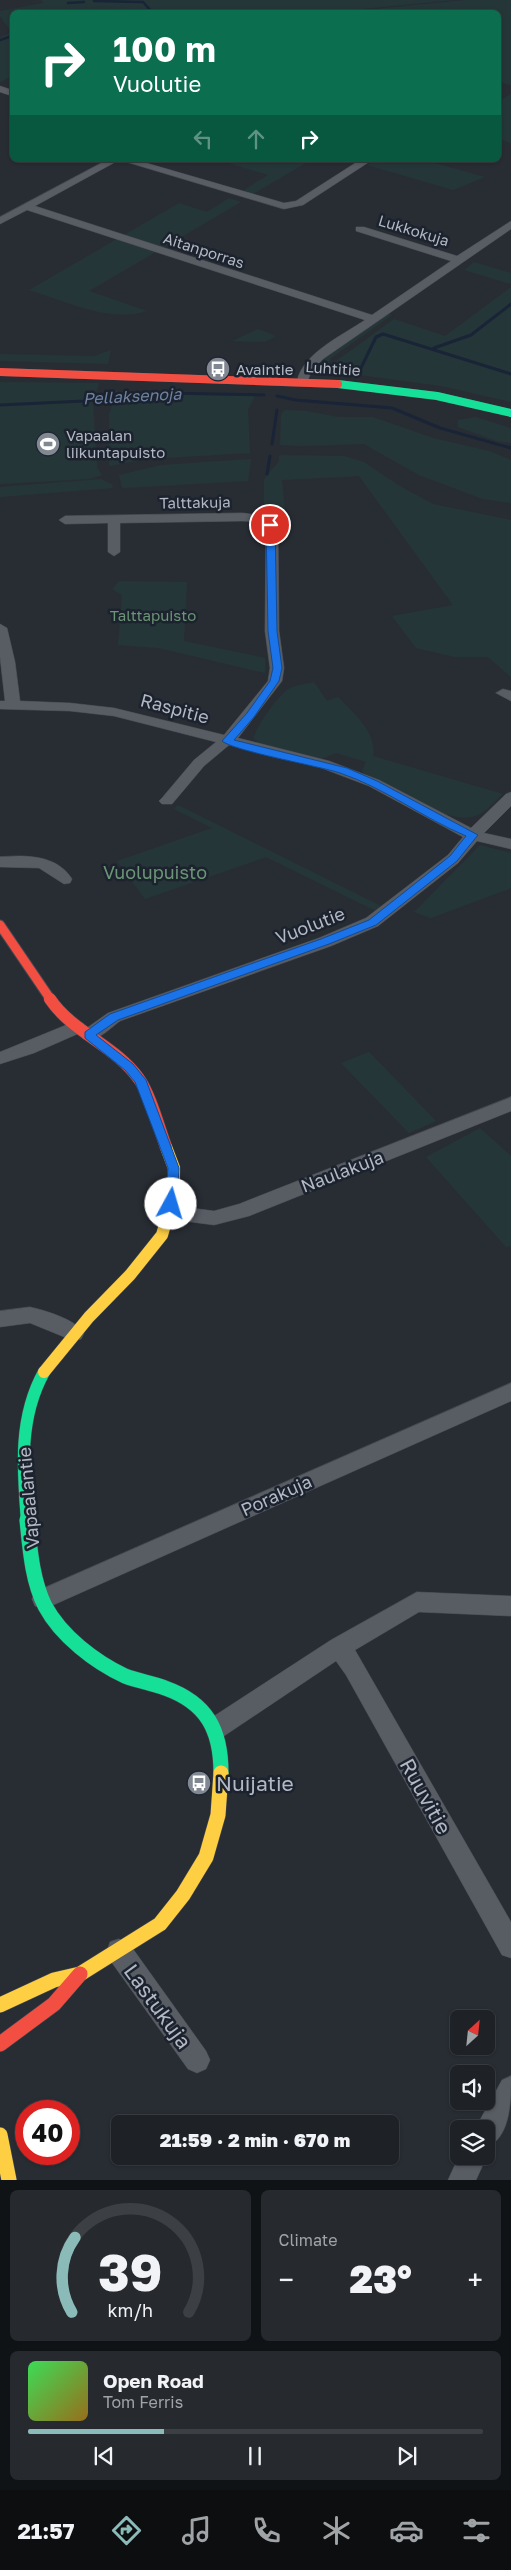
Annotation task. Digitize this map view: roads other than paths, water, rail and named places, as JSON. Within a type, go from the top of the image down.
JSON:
[{"type":"street","points":[[0,222],[110,162]]},
{"type":"street","points":[[132,162],[284,206],[298,203],[364,162]]},
{"type":"street","name":"Aitanporras","points":[[27,207],[373,319]]},
{"type":"street","points":[[303,381],[305,371],[319,357],[511,224]]},
{"type":"street","name":"Lukkokuja","points":[[360,229],[458,260]]},
{"type":"street","name":"Luhtitie","points":[[0,372],[303,381],[406,390],[511,413]]},
{"type":"street","name":"Talttakuja","points":[[64,520],[242,517],[260,519],[272,526],[272,631],[278,668],[275,681],[251,715],[227,741]]},
{"type":"street","points":[[114,519],[114,552]]},
{"type":"street","points":[[0,628],[4,637],[7,705]]},
{"type":"street","name":"Raspitie","points":[[7,705],[70,707],[114,712],[343,770],[374,783],[450,825],[473,835],[511,844]]},
{"type":"street","points":[[167,801],[199,763],[227,741]]},
{"type":"street","name":"Vuolutie","points":[[0,1058],[83,1031],[114,1017],[325,942],[372,922],[453,859],[473,835],[511,797]]},
{"type":"street","points":[[0,862],[47,864],[59,871],[64,879]]},
{"type":"street","name":"Vapaalantie","points":[[0,925],[49,1000],[83,1031],[129,1067],[140,1080],[174,1168],[173,1197],[162,1235],[142,1262],[74,1333],[50,1362],[29,1402],[22,1445],[26,1507],[36,1578],[42,1599],[52,1617],[84,1649],[123,1675],[166,1688],[184,1697],[202,1710],[216,1728]]},
{"type":"street","name":"Naulakuja","points":[[169,1212],[214,1218],[242,1211],[511,1104]]},
{"type":"street","points":[[0,1319],[17,1313],[31,1314],[74,1333]]},
{"type":"street","name":"Porakuja","points":[[42,1599],[511,1392]]},
{"type":"street","points":[[0,2005],[54,1980],[80,1974],[119,1951],[160,1924],[184,1895],[206,1857],[218,1815],[221,1768],[216,1728],[339,1647],[417,1602],[511,1606]]},
{"type":"street","name":"Ruuvitie","points":[[339,1647],[354,1667],[511,1946]]},
{"type":"street","name":"Lastukuja","points":[[119,1951],[197,2060]]},
{"type":"street","points":[[0,2044],[70,1991],[80,1974]]},
{"type":"street","points":[[494,2120],[511,2089]]},
{"type":"street","points":[[0,2135],[9,2180]]},
{"type":"street","points":[[462,2180],[470,2165]]},
{"type":"waterway","points":[[94,1],[143,2],[150,10]]},
{"type":"waterway","points":[[68,3],[84,2]]},
{"type":"waterway","points":[[0,40],[10,37]]},
{"type":"waterway","points":[[434,348],[471,335],[511,304]]},
{"type":"waterway","points":[[359,372],[376,337],[383,334],[511,374]]},
{"type":"waterway","name":"Pellaksenoja","points":[[0,405],[84,401],[162,393],[264,395]]},
{"type":"waterway","name":"Pellaksenoja","points":[[277,396],[296,400],[392,408],[440,428],[511,448]]},
{"type":"waterway","points":[[272,444],[277,410]]},
{"type":"waterway","points":[[267,474],[270,456]]},
{"type":"place","name":"Avaintie","points":[[218,369]]},
{"type":"place","name":"Vapaalan liikuntapuisto","points":[[48,444]]},
{"type":"place","name":"Nuijatie","points":[[199,1783]]},
{"type":"park label","name":"Talttapuisto","points":[[153,615]]},
{"type":"park label","name":"Vuolupuisto","points":[[155,872]]}]
